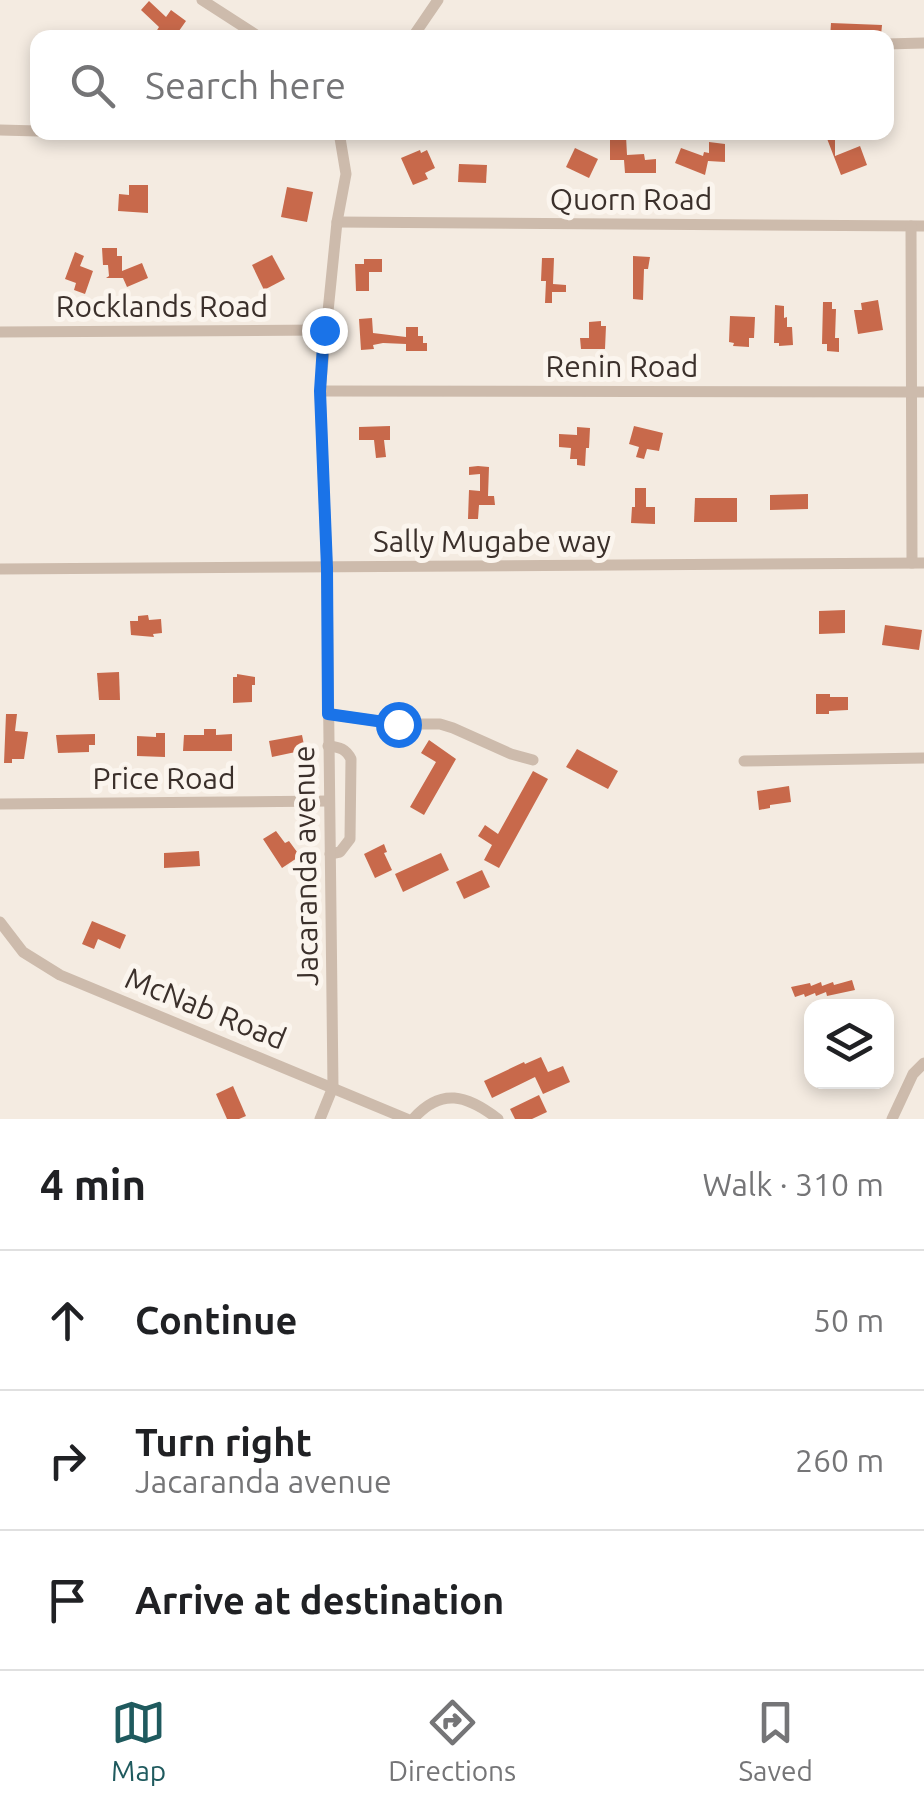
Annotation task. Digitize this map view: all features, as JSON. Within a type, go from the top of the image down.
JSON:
[{"type":"street","points":[[202,0],[244,30]]},
{"type":"street","points":[[417,30],[438,0]]},
{"type":"street","points":[[894,44],[924,44]]},
{"type":"street","points":[[0,130],[30,130]]},
{"type":"street","name":"Jacaranda avenue","points":[[320,1119],[333,1087],[327,568],[320,391],[324,330],[346,174],[340,140]]},
{"type":"street","name":"Quorn Road","points":[[337,222],[917,226]]},
{"type":"street","points":[[917,226],[918,563]]},
{"type":"street","name":"Rocklands Road","points":[[0,332],[324,330]]},
{"type":"street","name":"Renin Road","points":[[320,391],[918,392]]},
{"type":"street","name":"Sally Mugabe way","points":[[0,569],[918,563]]},
{"type":"street","points":[[328,714],[398,724],[440,724],[533,760]]},
{"type":"street","points":[[328,746],[348,752],[351,760],[350,839],[340,852],[330,854]]},
{"type":"street","points":[[744,761],[924,758]]},
{"type":"street","name":"Price Road","points":[[0,804],[329,802]]},
{"type":"street","name":"McNab Road","points":[[0,922],[23,952],[60,976],[410,1119]]},
{"type":"street","points":[[892,1119],[913,1074],[924,1063]]},
{"type":"street","points":[[410,1119],[426,1104],[446,1097],[464,1100],[498,1119]]},
{"type":"building","points":[[149,1],[166,17],[171,10],[186,21],[180,30],[157,30],[159,27],[141,10]]},
{"type":"building","points":[[831,23],[882,25],[882,30],[831,30]]},
{"type":"building","points":[[610,140],[626,140],[627,155],[644,154],[645,160],[656,159],[656,173],[625,173],[624,160],[610,160]]},
{"type":"building","points":[[828,140],[835,140],[835,156],[860,146],[867,165],[841,175]]},
{"type":"building","points":[[709,142],[725,144],[725,162],[708,161],[705,175],[675,163],[681,148],[703,156],[704,152],[709,153]]},
{"type":"building","points":[[575,148],[598,159],[589,178],[566,167]]},
{"type":"building","points":[[427,150],[435,168],[425,173],[428,179],[413,185],[401,158]]},
{"type":"building","points":[[459,164],[487,165],[486,183],[458,182]]},
{"type":"building","points":[[129,185],[148,185],[148,213],[118,211],[119,194],[129,195]]},
{"type":"building","points":[[287,187],[313,192],[307,222],[281,217]]},
{"type":"building","points":[[102,248],[117,248],[117,256],[122,256],[122,271],[142,263],[148,278],[127,287],[123,278],[106,278],[108,265],[103,265]]},
{"type":"building","points":[[75,252],[84,256],[80,266],[93,271],[85,294],[74,290],[76,283],[65,279]]},
{"type":"building","points":[[272,255],[285,279],[264,290],[252,265]]},
{"type":"building","points":[[633,256],[650,257],[648,269],[644,269],[643,300],[633,299]]},
{"type":"building","points":[[542,258],[554,258],[553,284],[566,285],[566,292],[552,292],[552,303],[545,303]]},
{"type":"building","points":[[364,259],[382,259],[382,272],[369,272],[369,291],[356,291],[355,264],[364,264]]},
{"type":"building","points":[[878,300],[883,330],[858,334],[854,310],[862,310],[861,303]]},
{"type":"building","points":[[823,302],[832,302],[832,309],[836,309],[835,338],[839,338],[839,352],[827,351],[827,344],[822,344]]},
{"type":"building","points":[[775,305],[784,306],[787,327],[792,327],[793,345],[774,343]]},
{"type":"building","points":[[730,316],[755,317],[754,338],[749,338],[749,347],[729,342]]},
{"type":"building","points":[[372,318],[373,333],[406,337],[406,327],[418,327],[418,336],[423,336],[427,351],[406,351],[406,344],[383,343],[361,350],[359,319]]},
{"type":"building","points":[[601,321],[601,326],[606,326],[605,349],[581,349],[580,338],[589,338],[589,322]]},
{"type":"building","points":[[390,426],[390,440],[384,440],[386,457],[376,458],[374,440],[359,440],[359,427]]},
{"type":"building","points":[[634,426],[663,433],[659,451],[647,449],[644,459],[636,457],[639,447],[629,444]]},
{"type":"building","points":[[577,427],[590,428],[585,466],[570,459],[571,448],[559,447],[559,434],[577,435]]},
{"type":"building","points":[[469,467],[489,467],[488,496],[494,496],[495,505],[479,505],[478,519],[468,519],[469,490],[480,491],[480,474],[469,475]]},
{"type":"building","points":[[635,488],[646,488],[646,507],[655,507],[655,524],[631,523]]},
{"type":"building","points":[[808,494],[808,509],[770,510],[770,495]]},
{"type":"building","points":[[695,498],[737,498],[737,522],[694,522]]},
{"type":"building","points":[[845,610],[845,633],[819,634],[819,611]]},
{"type":"building","points":[[148,615],[149,620],[161,619],[162,633],[153,634],[154,637],[131,635],[130,621]]},
{"type":"building","points":[[885,625],[922,630],[919,650],[882,645]]},
{"type":"building","points":[[119,672],[120,700],[99,700],[97,673]]},
{"type":"building","points":[[233,677],[255,677],[252,702],[233,703]]},
{"type":"building","points":[[816,694],[848,697],[848,710],[816,714]]},
{"type":"building","points":[[6,714],[17,714],[15,731],[28,732],[24,759],[12,759],[12,763],[4,763]]},
{"type":"building","points":[[204,729],[216,729],[216,735],[232,734],[232,751],[183,751],[184,735],[204,735]]},
{"type":"building","points":[[156,733],[165,733],[165,757],[137,756],[137,736],[156,737]]},
{"type":"building","points":[[95,734],[95,745],[89,745],[89,752],[58,753],[56,735]]},
{"type":"building","points":[[302,735],[305,750],[272,757],[269,741]]},
{"type":"building","points":[[429,740],[456,759],[424,815],[410,807],[436,762],[421,753]]},
{"type":"building","points":[[577,749],[618,771],[608,789],[566,767]]},
{"type":"building","points":[[533,771],[548,779],[499,868],[484,860],[492,845],[478,836],[485,825],[498,834]]},
{"type":"building","points":[[789,786],[791,802],[759,810],[757,791]]},
{"type":"building","points":[[276,831],[300,856],[282,868],[263,839]]},
{"type":"building","points":[[384,844],[392,870],[375,878],[364,854]]},
{"type":"building","points":[[199,851],[200,866],[164,868],[164,853]]},
{"type":"building","points":[[441,853],[449,870],[403,892],[395,874]]},
{"type":"building","points":[[482,870],[490,887],[464,899],[456,882]]},
{"type":"building","points":[[92,921],[126,935],[120,949],[98,939],[94,949],[82,944]]},
{"type":"building","points":[[852,980],[855,990],[827,996],[826,992],[795,997],[791,987],[821,982],[822,986],[833,982],[834,985]]},
{"type":"building","points":[[541,1057],[548,1072],[563,1066],[570,1082],[543,1094],[535,1077],[492,1098],[484,1081]]},
{"type":"building","points":[[233,1086],[246,1116],[227,1119],[216,1094]]},
{"type":"building","points":[[539,1095],[547,1112],[532,1119],[515,1119],[510,1109]]},
{"type":"route","points":[[324,330],[320,391],[328,714],[398,724]]}]
